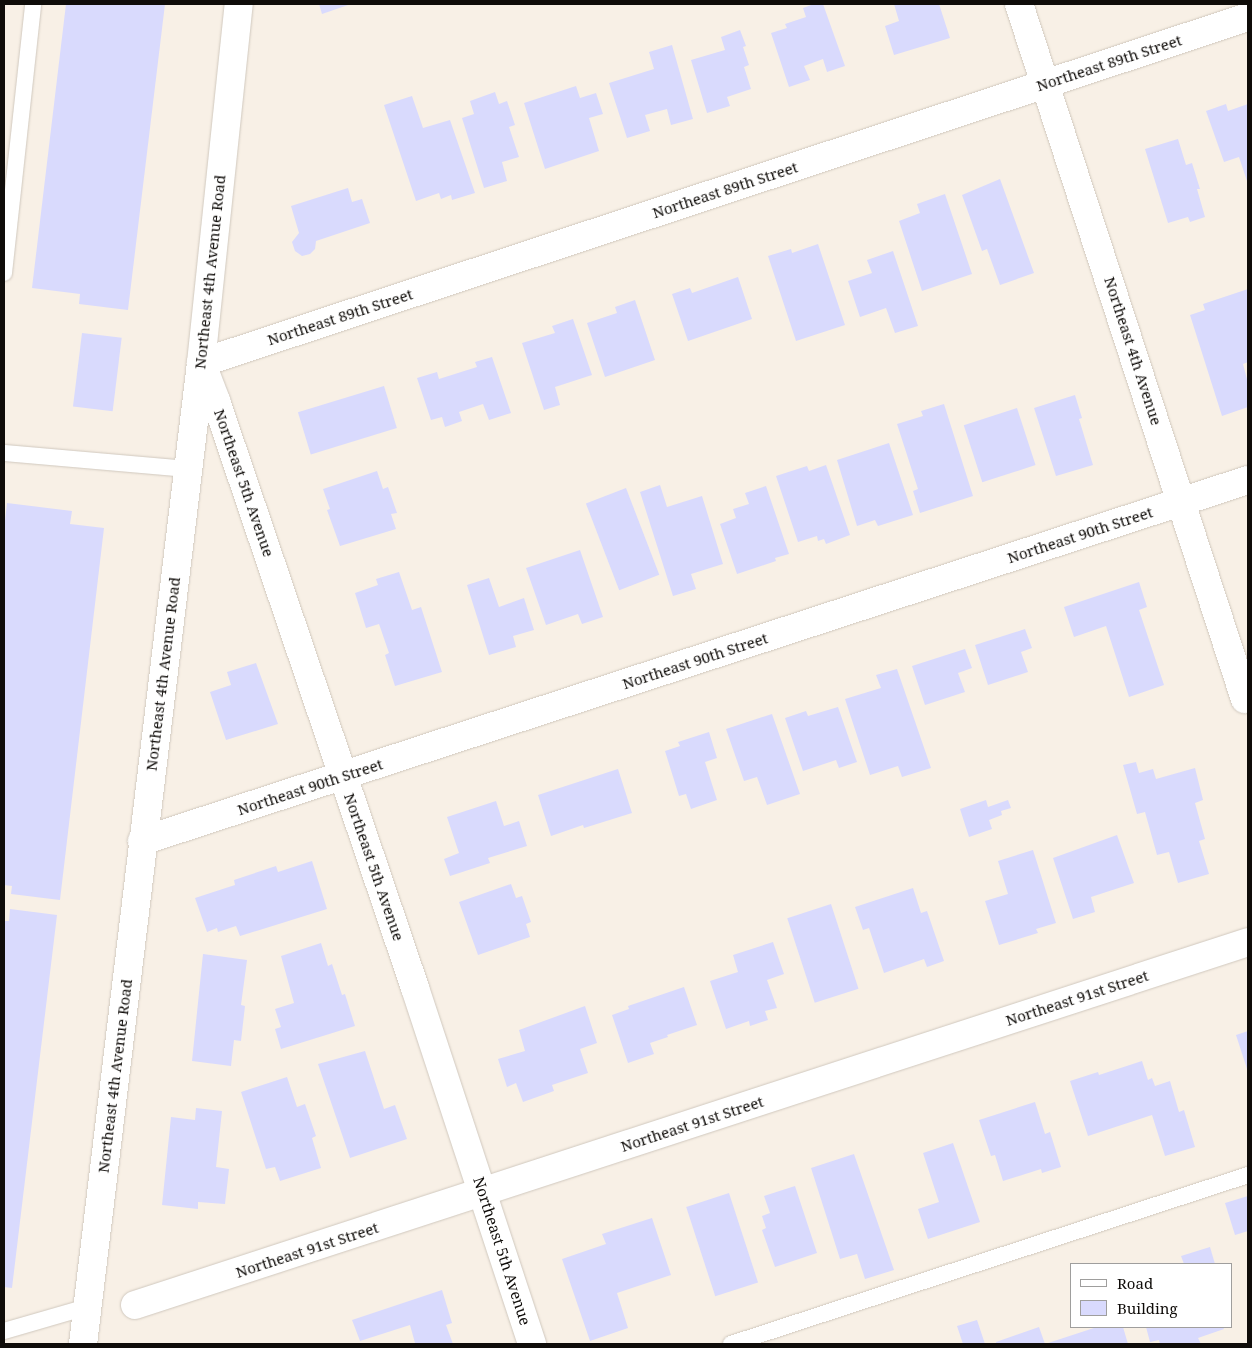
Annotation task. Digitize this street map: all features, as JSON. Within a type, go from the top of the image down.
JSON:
[{"type":"street","name":"Northeast 4th Avenue Road","points":[[78,1343],[87,1307],[201,363],[239,4]]},
{"type":"street","name":"Northeast 4th Avenue","points":[[1019,4],[1245,699]]},
{"type":"street","name":"Northeast 89th Street","points":[[201,363],[1248,17]]},
{"type":"street","name":"Northeast 5th Avenue","points":[[201,363],[216,401],[343,776],[532,1344]]},
{"type":"street","name":"Northeast 90th Street","points":[[142,841],[1248,480]]},
{"type":"street","name":"Northeast 91st Street","points":[[135,1305],[1248,942]]},
{"type":"lane","points":[[4,274],[33,4]]},
{"type":"lane","points":[[4,453],[188,469]]},
{"type":"lane","points":[[731,1344],[1248,1175]]},
{"type":"lane","points":[[4,1331],[87,1307]]},
{"type":"building","points":[[66,4],[165,4],[128,310],[79,304],[80,294],[32,288]]},
{"type":"building","points":[[319,4],[351,4],[322,14]]},
{"type":"building","points":[[814,4],[823,4],[845,66],[827,72],[823,59],[804,66],[810,80],[789,87],[771,33],[787,28],[785,24],[806,17],[803,8]]},
{"type":"building","points":[[894,4],[939,4],[950,38],[894,55],[885,26],[899,21]]},
{"type":"building","points":[[740,30],[746,46],[743,47],[749,65],[744,67],[751,89],[727,97],[730,106],[707,113],[691,60],[725,50],[721,37]]},
{"type":"building","points":[[672,45],[693,119],[671,125],[667,109],[645,115],[650,131],[627,138],[609,83],[654,69],[649,52]]},
{"type":"building","points":[[576,86],[580,98],[596,93],[603,114],[589,118],[599,151],[545,169],[524,103]]},
{"type":"building","points":[[495,92],[499,104],[507,101],[515,125],[509,127],[519,157],[502,162],[507,181],[484,188],[462,118],[474,114],[470,101]]},
{"type":"building","points":[[412,96],[423,128],[450,120],[475,193],[452,200],[451,195],[441,199],[439,193],[416,201],[384,105]]},
{"type":"building","points":[[1226,104],[1228,111],[1248,104],[1248,184],[1239,157],[1224,162],[1206,111]]},
{"type":"building","points":[[1178,139],[1186,165],[1192,163],[1200,189],[1197,189],[1205,217],[1190,222],[1188,217],[1168,223],[1145,149]]},
{"type":"building","points":[[1000,179],[1034,273],[1000,285],[987,249],[982,251],[962,195]]},
{"type":"building","points":[[348,188],[352,202],[362,199],[370,223],[316,241],[315,249],[310,254],[302,256],[295,251],[292,242],[299,233],[291,206]]},
{"type":"building","points":[[945,194],[972,274],[922,291],[899,221],[920,213],[917,204]]},
{"type":"building","points":[[818,244],[845,325],[796,341],[768,256],[791,249],[792,253]]},
{"type":"building","points":[[893,251],[918,326],[895,333],[886,308],[860,317],[848,281],[872,273],[867,260]]},
{"type":"building","points":[[738,277],[752,319],[688,341],[672,294],[690,288],[692,293]]},
{"type":"building","points":[[1248,289],[1248,362],[1243,364],[1248,383],[1248,407],[1222,416],[1190,315],[1205,310],[1203,304]]},
{"type":"building","points":[[635,300],[655,360],[605,377],[587,323],[617,313],[615,307]]},
{"type":"building","points":[[573,319],[592,375],[555,387],[560,405],[544,410],[522,343],[555,333],[552,326]]},
{"type":"building","points":[[82,333],[122,338],[113,411],[73,406]]},
{"type":"building","points":[[492,357],[511,413],[489,420],[483,404],[459,412],[462,421],[445,427],[442,417],[431,420],[417,378],[437,372],[439,379],[477,367],[475,362]]},
{"type":"building","points":[[384,386],[397,428],[311,454],[298,412]]},
{"type":"building","points":[[1075,395],[1082,418],[1079,419],[1093,465],[1056,476],[1034,408]]},
{"type":"building","points":[[944,404],[973,496],[920,513],[913,491],[918,489],[897,424],[923,416],[921,411]]},
{"type":"building","points":[[1017,408],[1036,465],[982,482],[964,425]]},
{"type":"building","points":[[889,443],[913,515],[878,526],[875,520],[857,526],[837,460]]},
{"type":"building","points":[[826,465],[850,535],[826,544],[824,539],[818,541],[817,536],[798,542],[776,476],[807,466],[809,471]]},
{"type":"building","points":[[377,471],[383,489],[388,487],[397,513],[391,514],[396,529],[340,546],[327,510],[330,509],[323,489]]},
{"type":"building","points":[[660,485],[667,507],[702,496],[723,564],[691,574],[696,589],[673,596],[640,492]]},
{"type":"building","points":[[766,486],[789,554],[775,558],[776,561],[737,574],[720,524],[736,518],[733,509],[749,504],[745,493]]},
{"type":"building","points":[[626,488],[659,575],[619,590],[586,503]]},
{"type":"building","points":[[7,503],[72,511],[70,524],[104,528],[60,900],[11,894],[12,886],[4,885],[4,529]]},
{"type":"building","points":[[580,550],[603,617],[582,624],[578,614],[546,625],[526,568]]},
{"type":"building","points":[[399,572],[412,610],[421,607],[442,672],[395,686],[385,655],[389,653],[379,624],[366,628],[355,593],[378,585],[376,579]]},
{"type":"building","points":[[489,578],[499,607],[524,598],[534,630],[513,636],[516,647],[489,655],[467,585]]},
{"type":"building","points":[[1139,582],[1147,607],[1139,610],[1164,685],[1129,697],[1106,626],[1074,637],[1064,607]]},
{"type":"building","points":[[1025,629],[1032,648],[1021,652],[1028,672],[988,685],[975,645]]},
{"type":"building","points":[[965,649],[972,668],[958,673],[965,692],[925,705],[912,666]]},
{"type":"building","points":[[256,663],[278,724],[226,740],[210,692],[231,685],[227,672]]},
{"type":"building","points":[[897,669],[931,768],[902,777],[898,766],[870,775],[845,699],[881,688],[876,675]]},
{"type":"building","points":[[838,707],[857,762],[839,768],[836,760],[803,771],[785,718],[806,711],[808,716]]},
{"type":"building","points":[[772,714],[800,794],[767,805],[757,777],[744,781],[726,729]]},
{"type":"building","points":[[709,732],[717,758],[705,762],[717,800],[691,809],[686,794],[679,796],[665,751],[680,746],[678,742]]},
{"type":"building","points":[[1136,762],[1139,773],[1153,769],[1156,779],[1195,768],[1203,800],[1195,803],[1205,839],[1199,841],[1209,874],[1178,883],[1169,852],[1157,855],[1145,812],[1137,814],[1123,765]]},
{"type":"building","points":[[618,769],[632,813],[584,828],[583,825],[551,836],[538,795]]},
{"type":"building","points":[[986,800],[988,807],[1008,800],[1011,808],[1001,811],[1002,815],[989,820],[992,829],[969,837],[960,809]]},
{"type":"building","points":[[496,801],[504,826],[519,821],[527,846],[488,858],[490,863],[450,876],[444,859],[459,853],[447,817]]},
{"type":"building","points":[[1117,835],[1134,883],[1091,897],[1095,912],[1073,919],[1053,858]]},
{"type":"building","points":[[1033,850],[1056,923],[1036,929],[1038,933],[999,945],[985,901],[1008,894],[998,861]]},
{"type":"building","points":[[312,861],[327,909],[240,936],[236,926],[218,932],[217,928],[207,932],[195,898],[235,885],[234,880],[276,866],[278,872]]},
{"type":"building","points":[[511,884],[516,898],[522,896],[531,922],[526,924],[530,937],[478,955],[459,902]]},
{"type":"building","points":[[913,888],[921,913],[927,911],[944,961],[927,967],[924,959],[884,973],[869,928],[863,930],[855,907]]},
{"type":"building","points":[[831,904],[859,989],[815,1003],[787,918]]},
{"type":"building","points":[[10,909],[57,915],[12,1288],[4,1287],[4,921],[9,921]]},
{"type":"building","points":[[773,942],[784,974],[767,980],[777,1008],[765,1011],[768,1020],[750,1026],[749,1021],[726,1029],[710,981],[738,972],[733,955]]},
{"type":"building","points":[[321,943],[328,966],[332,964],[342,995],[345,994],[355,1026],[281,1049],[275,1029],[281,1027],[275,1009],[294,1003],[281,956]]},
{"type":"building","points":[[203,954],[247,960],[241,1005],[245,1006],[241,1041],[234,1040],[231,1066],[192,1061]]},
{"type":"building","points":[[684,987],[697,1025],[650,1043],[654,1054],[628,1063],[612,1015],[629,1009],[628,1006]]},
{"type":"building","points":[[585,1006],[597,1043],[580,1049],[588,1073],[552,1085],[554,1091],[523,1102],[516,1083],[507,1087],[498,1059],[525,1051],[519,1030]]},
{"type":"building","points":[[1248,1031],[1248,1072],[1236,1035]]},
{"type":"building","points":[[365,1051],[384,1109],[395,1105],[407,1139],[350,1158],[318,1064]]},
{"type":"building","points":[[1142,1061],[1148,1080],[1152,1078],[1155,1086],[1170,1081],[1179,1112],[1184,1110],[1195,1147],[1165,1156],[1152,1115],[1088,1136],[1070,1081],[1098,1072],[1099,1075]]},
{"type":"building","points":[[287,1077],[297,1107],[305,1104],[316,1136],[312,1138],[321,1168],[280,1181],[275,1167],[266,1169],[241,1092]]},
{"type":"building","points":[[1035,1102],[1045,1134],[1050,1132],[1061,1167],[1042,1173],[1041,1169],[1003,1181],[995,1155],[991,1156],[979,1120]]},
{"type":"building","points":[[196,1108],[222,1111],[216,1167],[229,1169],[225,1204],[198,1202],[198,1209],[162,1205],[171,1117],[195,1120]]},
{"type":"building","points":[[953,1143],[980,1222],[928,1239],[918,1209],[939,1202],[923,1153]]},
{"type":"building","points":[[854,1154],[894,1270],[865,1279],[857,1254],[840,1259],[811,1168]]},
{"type":"building","points":[[795,1186],[817,1253],[775,1267],[762,1230],[766,1228],[762,1216],[770,1213],[764,1196]]},
{"type":"building","points":[[729,1193],[758,1282],[715,1296],[686,1207]]},
{"type":"building","points":[[1248,1196],[1248,1231],[1235,1235],[1225,1203]]},
{"type":"building","points":[[652,1218],[671,1275],[617,1293],[628,1328],[590,1341],[562,1259],[606,1244],[602,1234]]},
{"type":"building","points":[[1210,1247],[1215,1263],[1184,1263],[1181,1256]]},
{"type":"building","points":[[442,1290],[452,1323],[446,1325],[453,1344],[412,1344],[415,1343],[410,1325],[360,1341],[352,1320]]},
{"type":"building","points":[[977,1320],[985,1344],[963,1344],[957,1326]]},
{"type":"building","points":[[1039,1327],[1045,1344],[996,1344],[996,1342]]},
{"type":"building","points":[[1094,1328],[1123,1328],[1128,1344],[1045,1344]]},
{"type":"building","points":[[1146,1328],[1224,1329],[1198,1338],[1201,1344],[1160,1344],[1159,1340],[1150,1342]]}]
